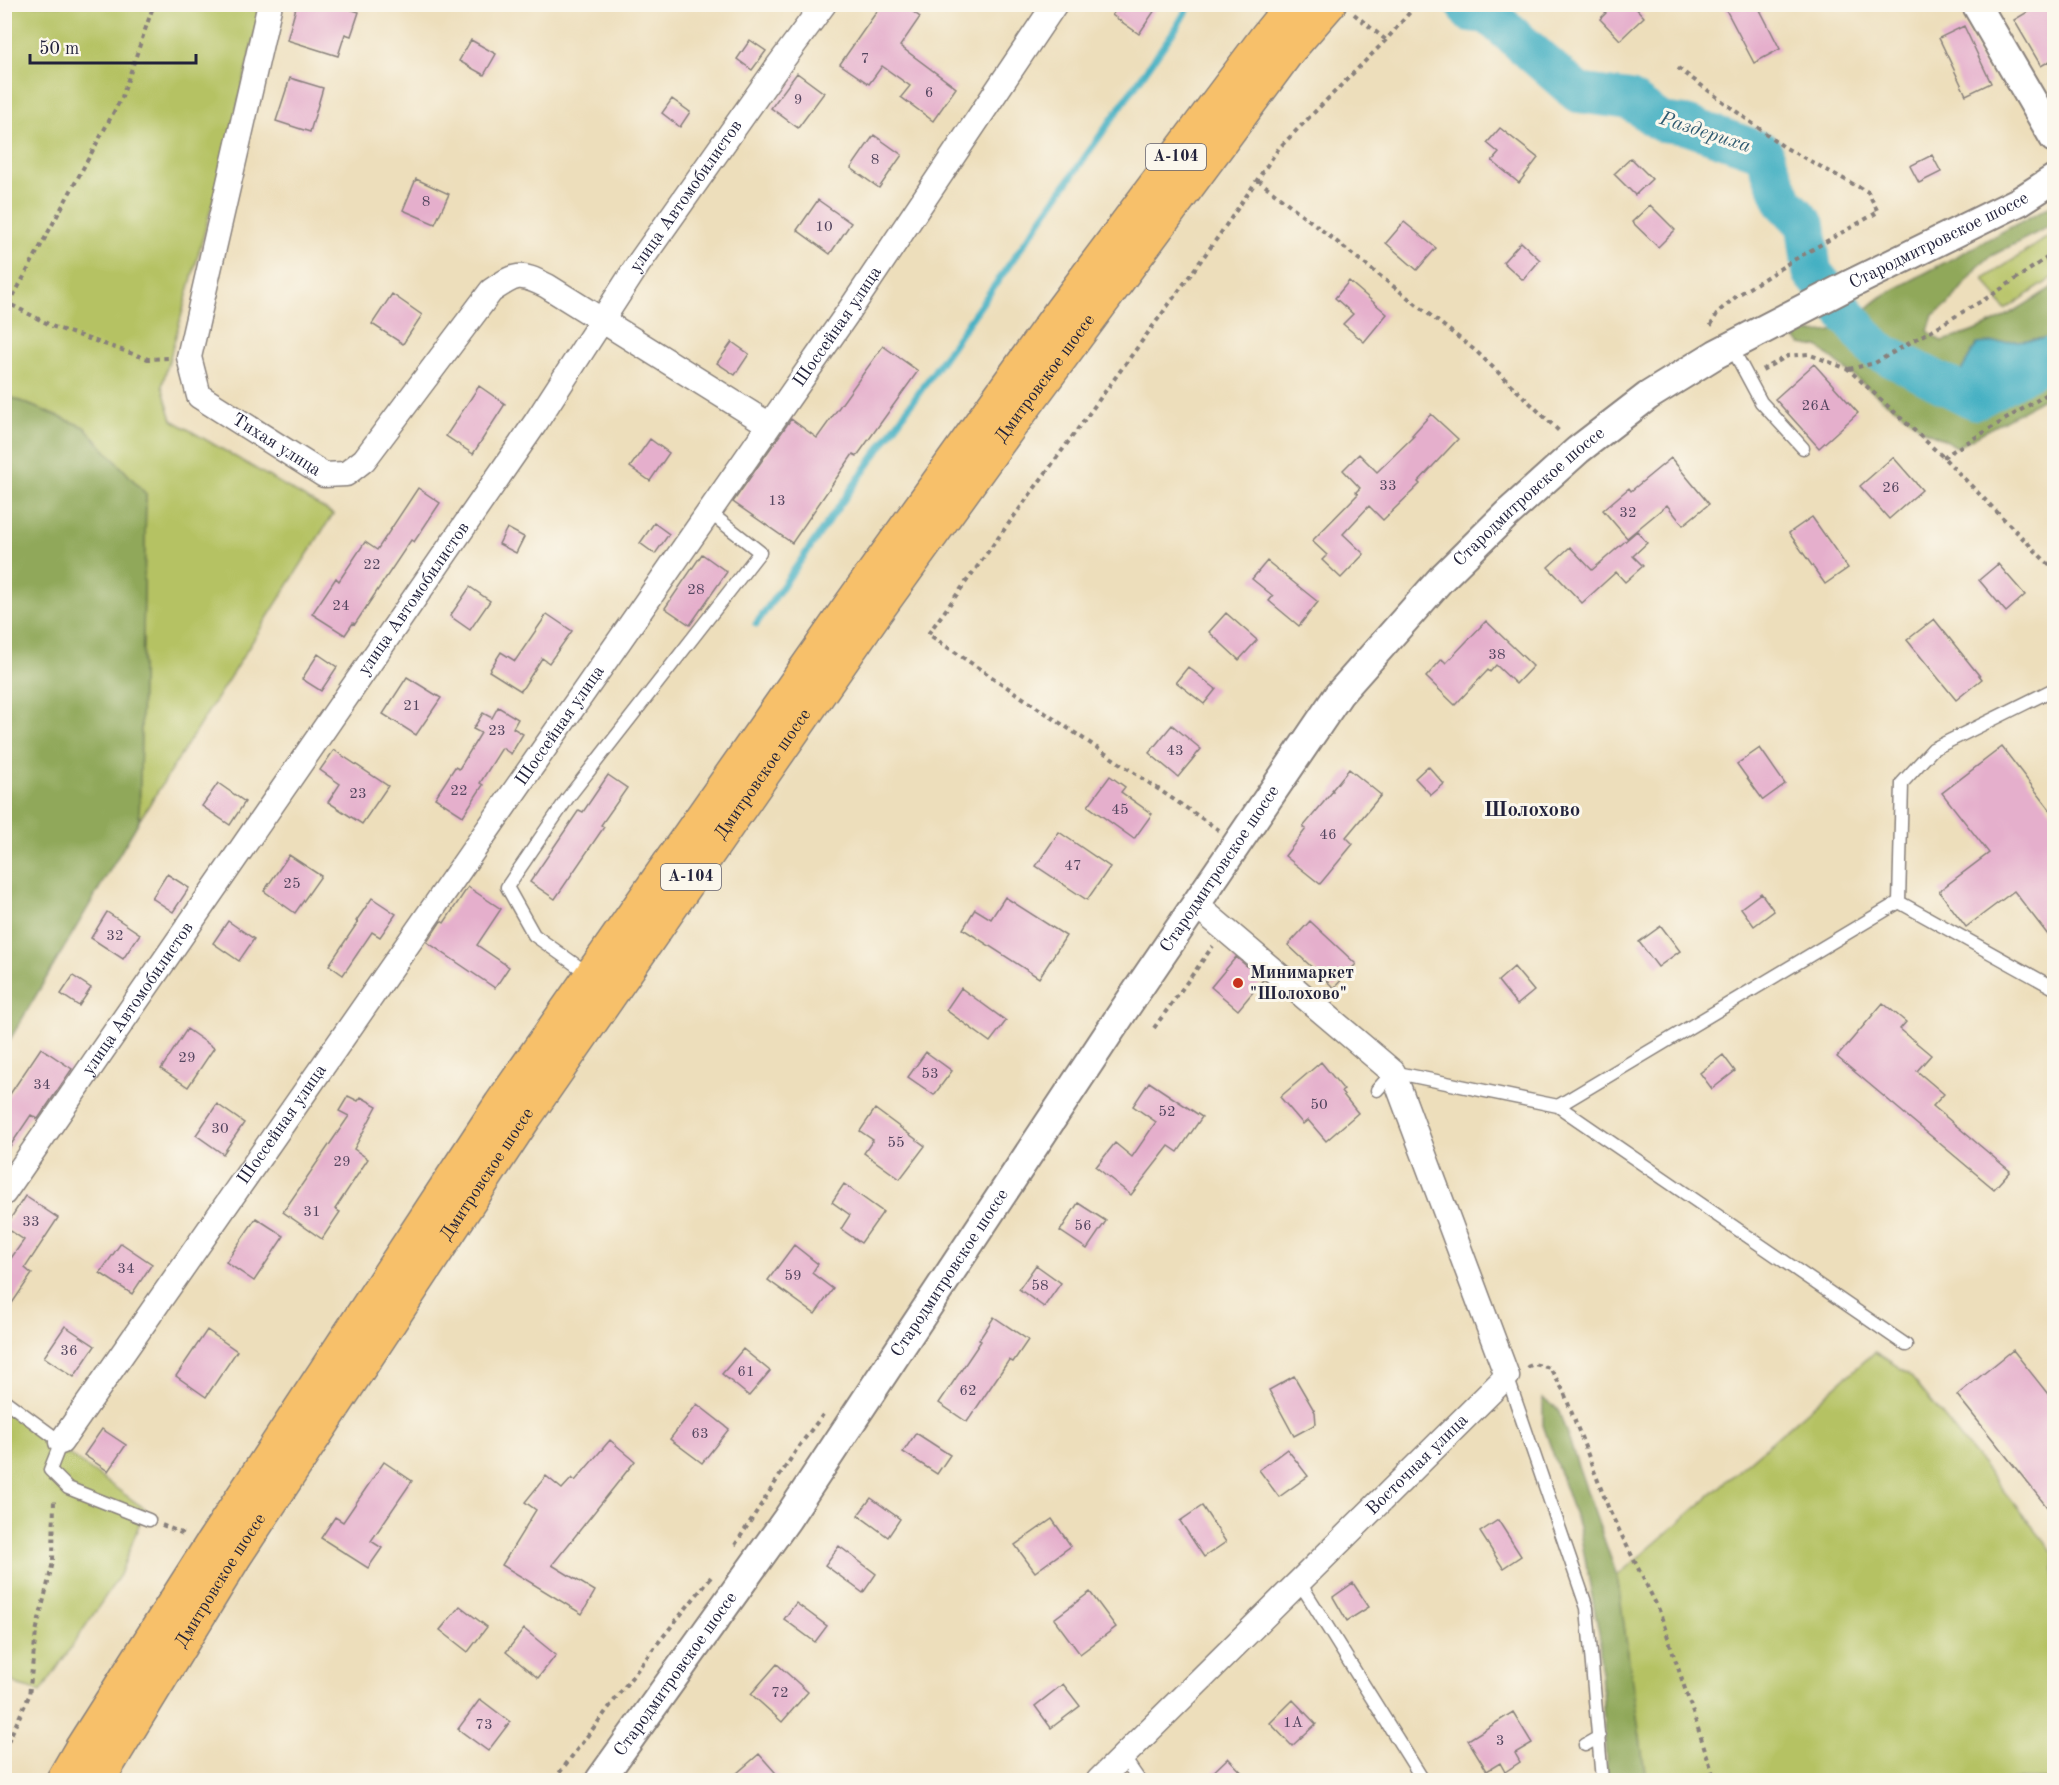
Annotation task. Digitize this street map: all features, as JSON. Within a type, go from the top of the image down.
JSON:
[{"type":"highway","name":"Дмитровское шоссе","points":[[63,1780],[211,1545],[501,1104],[849,607],[1061,311],[1293,4]]},
{"type":"highway","name":"Дмитровское шоссе","points":[[98,1780],[235,1556],[525,1116],[902,576],[1288,51],[1341,10]]},
{"type":"street","name":"Тихая улица","points":[[270,4],[189,357],[200,396],[324,474],[346,474],[364,460],[491,291],[508,279],[526,275],[768,424]]},
{"type":"street","name":"улица Автомобилистов","points":[[4,1193],[516,452],[639,263],[764,84],[824,4]]},
{"type":"street","name":"Шоссейная улица","points":[[61,1442],[768,424],[847,314],[1055,4]]},
{"type":"street","points":[[1976,4],[2055,138]]},
{"type":"street","name":"Стародмитровское шоссе","points":[[600,1780],[787,1519],[1195,904],[1347,685],[1441,579],[1507,513],[1578,450],[1648,396],[1723,350],[2020,201],[2055,179]]},
{"type":"street","points":[[1195,904],[1225,929],[1385,1081],[1508,1376]]},
{"type":"street","name":"Восточная улица","points":[[1099,1780],[1124,1758],[1508,1376]]},
{"type":"lane","points":[[1723,350],[1748,378],[1761,402],[1803,448]]},
{"type":"lane","points":[[591,975],[534,934],[507,887],[567,799],[760,552],[709,512]]},
{"type":"lane","points":[[1899,902],[1902,783],[1933,748],[2055,689]]},
{"type":"lane","points":[[1899,902],[2055,988]]},
{"type":"lane","points":[[1558,1106],[1899,902]]},
{"type":"lane","points":[[1385,1081],[1558,1106],[1906,1345]]},
{"type":"lane","points":[[1508,1376],[1587,1608],[1602,1780]]},
{"type":"lane","points":[[4,1400],[61,1442],[50,1470],[68,1488],[149,1520]]},
{"type":"lane","points":[[1300,1583],[1423,1780]]},
{"type":"lane","points":[[1585,1745],[1599,1737]]},
{"type":"lane","points":[[51,1780],[81,1749]]},
{"type":"lane","points":[[1124,1758],[1139,1780]]},
{"type":"path","points":[[154,4],[122,97],[7,303],[54,327],[148,359],[189,357]]},
{"type":"path","points":[[1237,843],[928,633],[1218,237],[1279,148],[1386,40],[1417,4]]},
{"type":"path","points":[[1341,10],[1386,40]]},
{"type":"path","points":[[1678,68],[1784,147],[1868,192],[1878,212],[1792,261],[1738,295],[1718,312],[1710,327],[1723,350]]},
{"type":"path","points":[[1257,180],[1477,352],[1578,450]]},
{"type":"path","points":[[1848,369],[1875,363],[1992,295],[2055,253]]},
{"type":"path","points":[[1748,378],[1788,356],[1808,354],[1848,369],[1944,457],[2055,570]]},
{"type":"path","points":[[1944,457],[2055,390]]},
{"type":"path","points":[[1154,1028],[1225,929]]},
{"type":"path","points":[[1508,1376],[1534,1364],[1550,1368],[1563,1390],[1610,1512],[1659,1610],[1716,1780]]},
{"type":"path","points":[[729,1554],[799,1446],[827,1409]]},
{"type":"path","points":[[4,1750],[29,1696],[36,1632],[53,1562],[54,1497],[50,1470]]},
{"type":"path","points":[[149,1520],[211,1545]]},
{"type":"path","points":[[554,1780],[654,1648],[715,1574]]},
{"type":"green space","points":[[4,5],[262,5],[226,154],[162,386],[172,420],[333,514],[139,821],[146,494],[84,427],[5,395]]},
{"type":"green space","points":[[2054,204],[2054,224],[1991,256],[1978,267],[1948,305],[1933,315],[1928,331],[1941,341],[1986,326],[2014,312],[2054,286],[2054,338],[2033,339],[1958,376],[1958,394],[1984,407],[2054,377],[2054,393],[1957,447],[1925,431],[1818,347],[1801,344],[1788,332],[1831,331],[1846,325],[1886,294]]},
{"type":"green space","points":[[2054,233],[2054,277],[2005,310],[1984,279]]},
{"type":"green space","points":[[5,395],[84,427],[146,494],[139,821],[5,1048]]},
{"type":"green space","points":[[1875,1352],[1908,1373],[2054,1553],[2054,1780],[1646,1780],[1617,1576]]},
{"type":"green space","points":[[1543,1398],[1558,1409],[1617,1576],[1646,1780],[1607,1780],[1599,1633],[1579,1527],[1543,1425]]},
{"type":"green space","points":[[4,1408],[145,1509],[120,1575],[41,1692],[19,1686],[5,1676]]},
{"type":"water","points":[[2054,338],[2053,379],[1984,407],[1958,395],[1958,376],[1977,344]]},
{"type":"building","points":[[297,4],[334,4],[359,12],[351,36],[345,34],[338,56],[287,40]]},
{"type":"building","points":[[882,4],[902,4],[920,17],[900,46],[956,88],[933,121],[901,97],[910,86],[882,66],[869,84],[840,64]]},
{"type":"building","points":[[1120,4],[1159,4],[1139,34],[1112,15]]},
{"type":"building","points":[[1598,4],[1632,4],[1644,17],[1620,40],[1600,19],[1606,13]]},
{"type":"building","points":[[1723,4],[1757,4],[1780,49],[1754,63]]},
{"type":"building","points":[[2041,4],[2050,4],[2055,12],[2055,58],[2041,66],[2014,20]]},
{"type":"building","points":[[1964,26],[1991,83],[1966,95],[1939,38]]},
{"type":"building","points":[[471,40],[496,54],[484,75],[459,61]]},
{"type":"building","points":[[750,40],[766,51],[752,70],[737,59]]},
{"type":"building","points":[[797,73],[824,93],[798,128],[771,108]]},
{"type":"building","points":[[290,78],[323,88],[310,132],[276,121]]},
{"type":"building","points":[[672,99],[690,112],[680,127],[662,113]]},
{"type":"building","points":[[1500,128],[1538,158],[1519,183],[1492,161],[1499,153],[1487,143]]},
{"type":"building","points":[[874,135],[902,155],[879,188],[851,168]]},
{"type":"building","points":[[1932,155],[1941,172],[1919,183],[1910,166]]},
{"type":"building","points":[[1631,158],[1652,179],[1635,195],[1614,174]]},
{"type":"building","points":[[416,179],[449,194],[435,224],[403,210]]},
{"type":"building","points":[[818,200],[851,223],[830,254],[797,230]]},
{"type":"building","points":[[1650,205],[1675,230],[1658,247],[1632,222]]},
{"type":"building","points":[[1404,222],[1436,248],[1417,270],[1386,243]]},
{"type":"building","points":[[1521,242],[1540,260],[1523,280],[1503,262]]},
{"type":"building","points":[[1349,281],[1387,314],[1364,342],[1343,324],[1353,314],[1335,298]]},
{"type":"building","points":[[392,294],[422,315],[403,344],[372,324]]},
{"type":"building","points":[[732,342],[749,354],[735,375],[717,363]]},
{"type":"building","points":[[883,346],[918,371],[857,456],[853,454],[792,543],[733,502],[791,419],[817,438]]},
{"type":"building","points":[[1814,364],[1858,413],[1819,448],[1775,399]]},
{"type":"building","points":[[479,386],[505,404],[473,454],[446,436]]},
{"type":"building","points":[[1431,414],[1458,439],[1418,482],[1420,484],[1383,520],[1369,506],[1343,534],[1364,554],[1341,578],[1322,560],[1327,555],[1312,541],[1358,494],[1356,492],[1360,488],[1343,470],[1359,454],[1377,472],[1414,436],[1412,435]]},
{"type":"building","points":[[650,439],[669,453],[650,481],[630,467]]},
{"type":"building","points":[[1893,457],[1922,490],[1889,519],[1860,486]]},
{"type":"building","points":[[1671,458],[1709,504],[1683,525],[1667,505],[1627,538],[1603,510],[1629,488],[1631,491]]},
{"type":"building","points":[[418,488],[440,503],[414,542],[411,540],[355,624],[353,623],[345,635],[312,614],[336,578],[339,581],[365,542],[377,550]]},
{"type":"building","points":[[1812,517],[1848,568],[1825,584],[1789,533]]},
{"type":"building","points":[[654,523],[669,534],[655,554],[640,543]]},
{"type":"building","points":[[507,528],[524,537],[516,553],[499,544]]},
{"type":"building","points":[[1637,531],[1647,543],[1633,556],[1643,566],[1625,582],[1616,572],[1582,603],[1548,567],[1570,547],[1592,570]]},
{"type":"building","points":[[702,554],[727,572],[690,625],[665,608]]},
{"type":"building","points":[[1267,561],[1318,602],[1299,626],[1269,601],[1273,596],[1252,579]]},
{"type":"building","points":[[1998,564],[2025,595],[2006,612],[1979,580]]},
{"type":"building","points":[[470,587],[490,601],[470,630],[450,616]]},
{"type":"building","points":[[1226,613],[1257,640],[1239,660],[1209,632]]},
{"type":"building","points":[[547,614],[572,631],[549,663],[542,658],[521,691],[489,671],[501,652],[515,661]]},
{"type":"building","points":[[1934,619],[1982,679],[1956,700],[1907,640]]},
{"type":"building","points":[[1486,621],[1533,666],[1516,684],[1496,665],[1490,672],[1488,670],[1455,705],[1426,677],[1442,659],[1446,663]]},
{"type":"building","points":[[318,654],[337,667],[321,691],[302,679]]},
{"type":"building","points":[[1188,667],[1216,689],[1204,704],[1176,682]]},
{"type":"building","points":[[407,677],[441,698],[416,735],[383,714]]},
{"type":"building","points":[[498,707],[518,719],[513,728],[523,734],[511,754],[502,748],[480,783],[483,785],[463,816],[435,798],[455,767],[459,769],[481,733],[473,729],[483,713],[492,718]]},
{"type":"building","points":[[1172,725],[1201,749],[1178,777],[1149,753]]},
{"type":"building","points":[[2002,747],[2055,816],[2055,944],[2014,891],[1966,927],[1939,891],[1989,853],[1942,793]]},
{"type":"building","points":[[1760,748],[1785,784],[1763,800],[1737,764]]},
{"type":"building","points":[[334,750],[388,786],[362,824],[328,802],[340,784],[320,770]]},
{"type":"building","points":[[1428,766],[1444,784],[1431,795],[1415,778]]},
{"type":"building","points":[[1349,769],[1381,795],[1346,837],[1353,844],[1320,884],[1285,856],[1306,829],[1303,827]]},
{"type":"building","points":[[608,775],[627,788],[601,825],[604,827],[555,899],[530,882],[579,810],[583,812]]},
{"type":"building","points":[[1110,776],[1125,787],[1121,792],[1152,814],[1134,839],[1088,806]]},
{"type":"building","points":[[218,783],[245,802],[230,825],[202,806]]},
{"type":"building","points":[[1059,832],[1110,867],[1087,900],[1036,866]]},
{"type":"building","points":[[289,855],[321,876],[295,913],[264,891]]},
{"type":"building","points":[[167,874],[189,888],[173,912],[152,898]]},
{"type":"building","points":[[468,887],[501,909],[477,945],[509,967],[495,988],[427,942],[441,921],[444,923]]},
{"type":"building","points":[[1761,893],[1774,911],[1754,926],[1741,908]]},
{"type":"building","points":[[1005,897],[1066,936],[1039,978],[963,929],[975,909],[991,919]]},
{"type":"building","points":[[372,898],[396,914],[380,937],[372,932],[343,975],[329,965]]},
{"type":"building","points":[[107,912],[140,934],[123,959],[91,938]]},
{"type":"building","points":[[228,921],[254,939],[239,961],[213,943]]},
{"type":"building","points":[[1310,921],[1356,964],[1334,988],[1288,945]]},
{"type":"building","points":[[1661,926],[1680,951],[1658,967],[1639,942]]},
{"type":"building","name":"Минимаркет \"Шолохово\"","points":[[1236,957],[1263,980],[1238,1010],[1211,987]]},
{"type":"building","points":[[1514,967],[1534,991],[1517,1005],[1498,981]]},
{"type":"building","points":[[73,976],[91,988],[79,1006],[61,994]]},
{"type":"building","points":[[961,988],[1006,1021],[990,1042],[946,1010]]},
{"type":"building","points":[[1883,1003],[1906,1022],[1900,1029],[1931,1055],[1917,1071],[1944,1094],[1933,1106],[2010,1171],[1994,1189],[1837,1057]]},
{"type":"building","points":[[187,1029],[214,1048],[188,1087],[161,1069]]},
{"type":"building","points":[[41,1048],[72,1069],[38,1119],[31,1115],[4,1155],[4,1103]]},
{"type":"building","points":[[926,1052],[952,1071],[934,1095],[908,1077]]},
{"type":"building","points":[[1723,1055],[1735,1071],[1712,1089],[1700,1073]]},
{"type":"building","points":[[1321,1062],[1344,1090],[1341,1092],[1358,1113],[1326,1141],[1308,1120],[1303,1124],[1280,1097]]},
{"type":"building","points":[[1149,1082],[1202,1117],[1178,1152],[1169,1146],[1131,1195],[1096,1167],[1115,1143],[1132,1157],[1156,1122],[1133,1106]]},
{"type":"building","points":[[348,1096],[358,1101],[361,1097],[377,1106],[354,1149],[368,1159],[335,1209],[340,1212],[322,1239],[283,1212],[349,1116],[339,1111]]},
{"type":"building","points":[[217,1104],[244,1123],[223,1154],[196,1135]]},
{"type":"building","points":[[875,1109],[925,1146],[900,1179],[864,1153],[873,1140],[860,1131]]},
{"type":"building","points":[[844,1184],[883,1212],[861,1243],[841,1229],[850,1215],[832,1202]]},
{"type":"building","points":[[25,1196],[58,1218],[25,1268],[32,1274],[4,1315],[4,1268],[24,1240],[5,1227]]},
{"type":"building","points":[[1078,1203],[1106,1221],[1087,1249],[1060,1231]]},
{"type":"building","points":[[256,1218],[284,1236],[254,1281],[226,1262]]},
{"type":"building","points":[[121,1243],[152,1264],[132,1294],[100,1273]]},
{"type":"building","points":[[794,1245],[818,1264],[812,1273],[833,1289],[815,1314],[768,1280]]},
{"type":"building","points":[[1036,1265],[1061,1283],[1044,1307],[1019,1289]]},
{"type":"building","points":[[994,1317],[1028,1340],[1013,1362],[1009,1360],[967,1422],[939,1403],[981,1341],[979,1340]]},
{"type":"building","points":[[65,1326],[95,1346],[74,1377],[44,1357]]},
{"type":"building","points":[[207,1330],[237,1351],[206,1397],[176,1376]]},
{"type":"building","points":[[743,1349],[770,1371],[749,1396],[722,1374]]},
{"type":"building","points":[[2013,1350],[2055,1403],[2055,1517],[1957,1395]]},
{"type":"building","points":[[1294,1376],[1315,1412],[1316,1424],[1294,1436],[1269,1390]]},
{"type":"building","points":[[697,1404],[729,1429],[702,1463],[670,1439]]},
{"type":"building","points":[[102,1429],[126,1445],[108,1471],[84,1455]]},
{"type":"building","points":[[916,1433],[950,1455],[937,1474],[903,1452]]},
{"type":"building","points":[[610,1440],[635,1461],[552,1565],[595,1591],[582,1614],[502,1565],[536,1510],[525,1502],[546,1476],[562,1489],[572,1478],[575,1481]]},
{"type":"building","points":[[1287,1449],[1308,1476],[1279,1497],[1259,1470]]},
{"type":"building","points":[[384,1462],[412,1481],[371,1541],[382,1548],[368,1568],[321,1538],[335,1517],[343,1522]]},
{"type":"building","points":[[871,1498],[900,1519],[888,1537],[858,1515]]},
{"type":"building","points":[[1202,1506],[1226,1542],[1204,1557],[1180,1521]]},
{"type":"building","points":[[1052,1519],[1071,1546],[1035,1572],[1015,1545]]},
{"type":"building","points":[[1498,1520],[1521,1556],[1503,1568],[1480,1532]]},
{"type":"building","points":[[839,1546],[876,1574],[863,1593],[825,1565]]},
{"type":"building","points":[[1353,1583],[1369,1607],[1347,1621],[1333,1597]]},
{"type":"building","points":[[1090,1592],[1116,1627],[1080,1654],[1054,1619]]},
{"type":"building","points":[[796,1603],[827,1626],[815,1642],[784,1619]]},
{"type":"building","points":[[460,1606],[487,1627],[468,1652],[440,1630]]},
{"type":"building","points":[[524,1629],[556,1655],[538,1678],[506,1652]]},
{"type":"building","points":[[777,1664],[808,1692],[782,1722],[751,1694]]},
{"type":"building","points":[[1063,1684],[1080,1706],[1051,1728],[1035,1706]]},
{"type":"building","points":[[480,1699],[510,1722],[488,1751],[458,1729]]},
{"type":"building","points":[[1293,1700],[1316,1724],[1292,1746],[1270,1723]]},
{"type":"building","points":[[1513,1712],[1532,1743],[1515,1753],[1520,1762],[1505,1772],[1500,1763],[1487,1771],[1468,1740]]},
{"type":"building","points":[[759,1754],[782,1780],[729,1780]]},
{"type":"building","points":[[1228,1758],[1249,1780],[1205,1780]]},
{"type":"waterway","points":[[756,624],[1176,28],[1190,4]]},
{"type":"waterway","name":"Раздериха","points":[[1466,4],[1470,12],[1488,14],[1578,93],[1630,100],[1661,122],[1686,125],[1763,152],[1784,202],[1806,225],[1812,272],[1875,349],[1975,400],[2054,356]]},
{"type":"place","name":"Минимаркет \"Шолохово\"","points":[[1238,983]]},
{"type":"district","name":"Шолохово","points":[[1532,810]]}]
